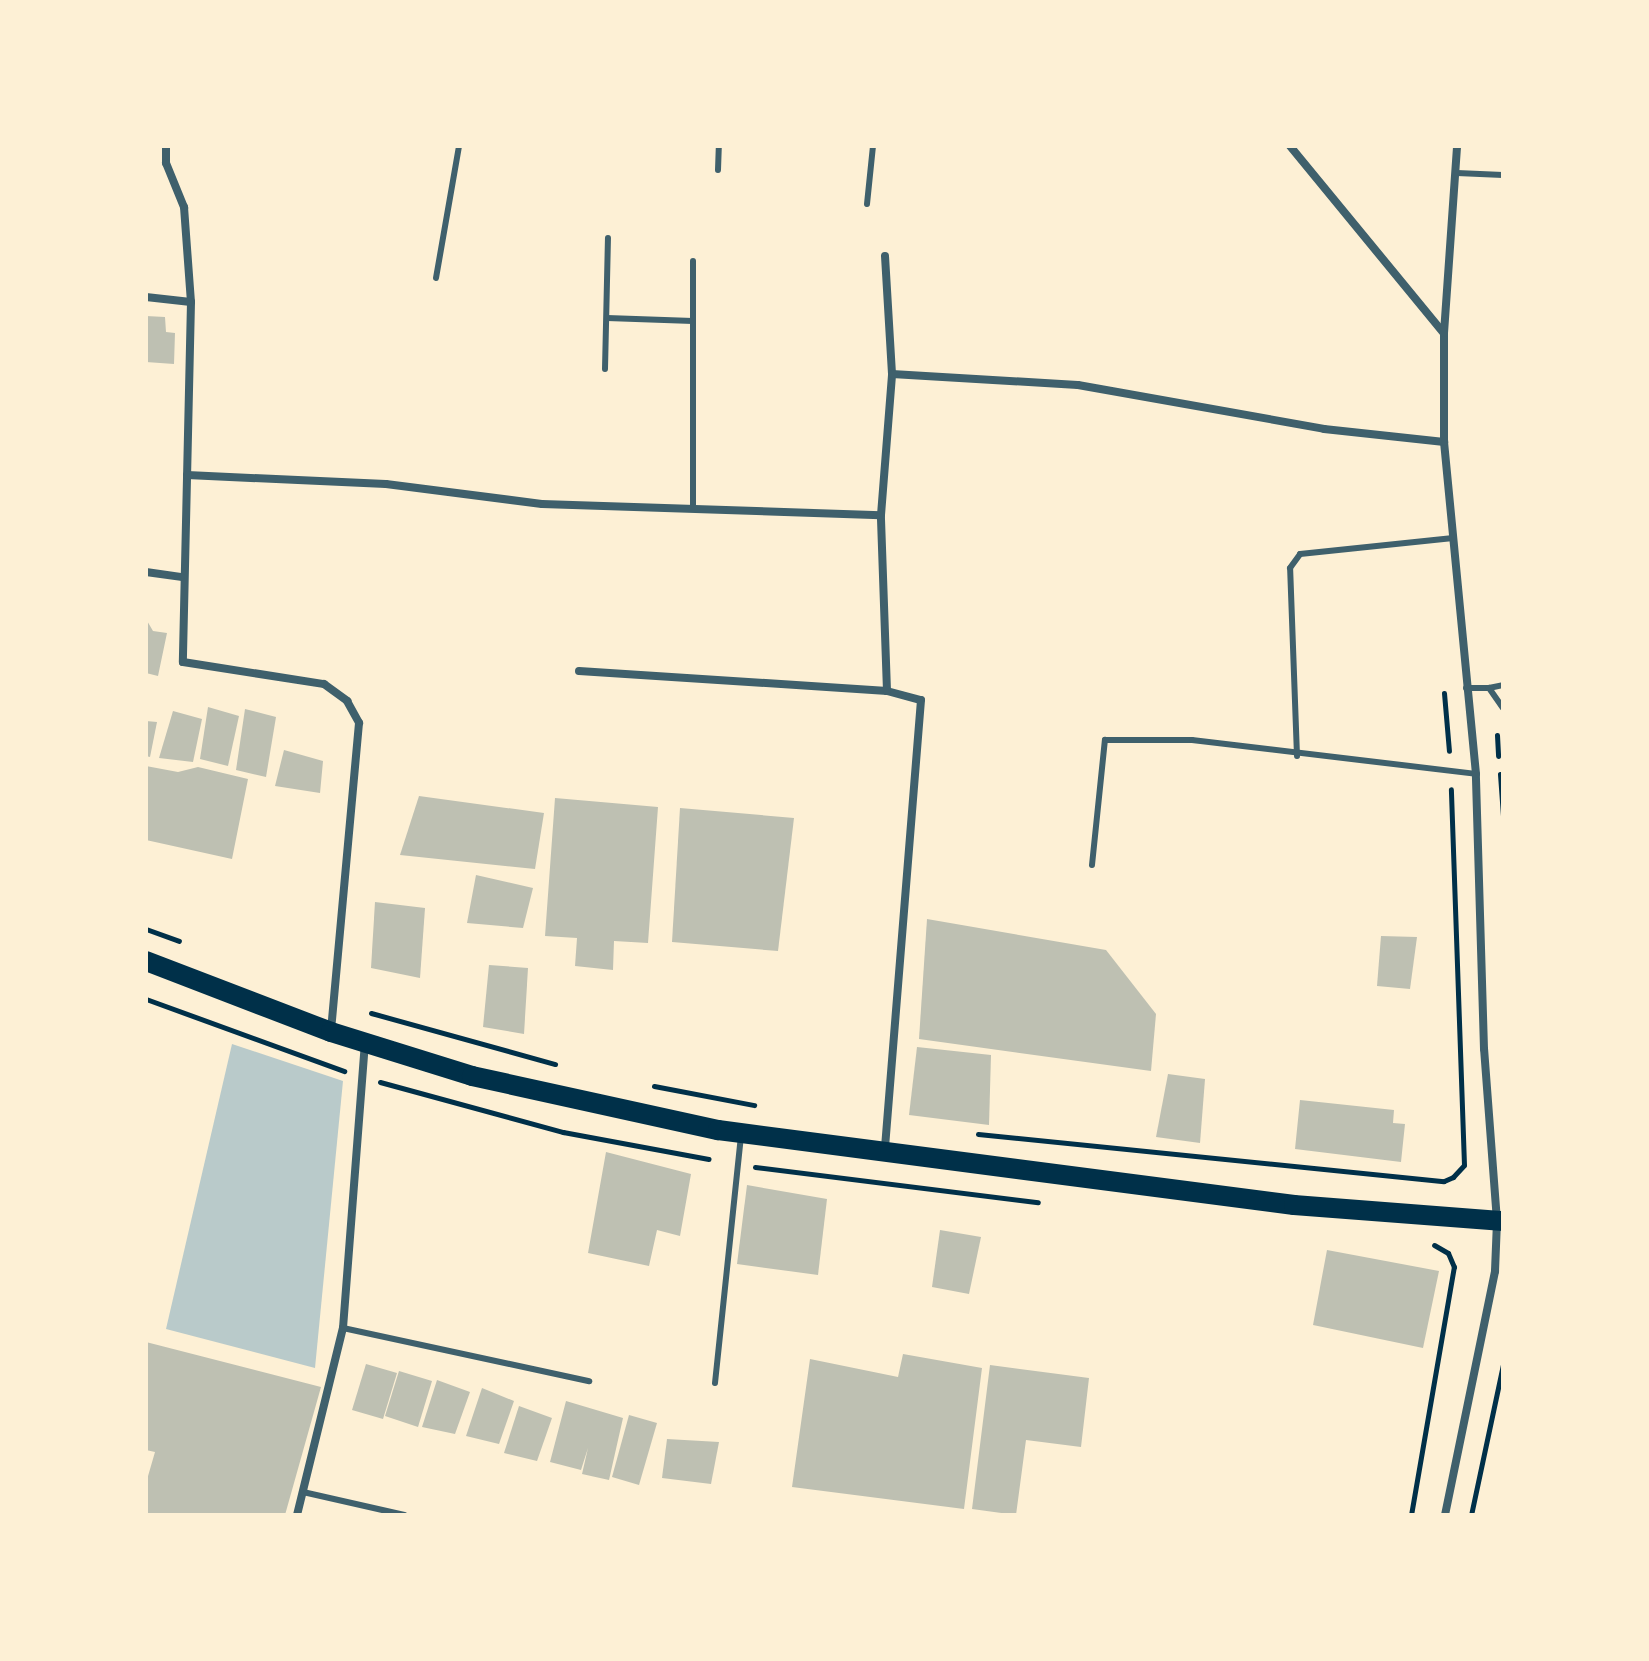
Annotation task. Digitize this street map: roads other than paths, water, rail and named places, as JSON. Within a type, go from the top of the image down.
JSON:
[{"type":"main road","points":[[146,961],[366,1044],[576,1101],[741,1134],[885,1155],[1309,1207],[1500,1221]]},
{"type":"street","points":[[166,146],[166,163],[184,207],[191,302],[181,577],[183,662],[324,684],[347,701],[359,723],[331,1032]]},
{"type":"street","points":[[1290,146],[1444,333]]},
{"type":"street","points":[[1445,1515],[1490,1300],[1500,1221],[1484,1049],[1476,774],[1444,442],[1444,333],[1457,146]]},
{"type":"street","points":[[885,256],[892,374],[881,515],[887,691]]},
{"type":"street","points":[[146,297],[191,302]]},
{"type":"street","points":[[892,374],[1078,385],[1324,429],[1444,442]]},
{"type":"street","points":[[187,475],[386,484],[542,504],[693,506],[881,515]]},
{"type":"street","points":[[146,572],[181,577]]},
{"type":"street","points":[[579,671],[887,691],[921,700],[885,1155]]},
{"type":"street","points":[[297,1515],[343,1328],[366,1044]]},
{"type":"lane","points":[[436,278],[459,146]]},
{"type":"lane","points":[[718,170],[719,146]]},
{"type":"lane","points":[[867,204],[873,146]]},
{"type":"lane","points":[[1457,173],[1503,175]]},
{"type":"lane","points":[[605,369],[608,238]]},
{"type":"lane","points":[[693,261],[693,506]]},
{"type":"lane","points":[[607,318],[693,321]]},
{"type":"lane","points":[[1297,756],[1290,568],[1300,554],[1453,538]]},
{"type":"lane","points":[[1466,688],[1503,685]]},
{"type":"lane","points":[[1489,688],[1503,708]]},
{"type":"lane","points":[[1092,865],[1105,740],[1192,740],[1297,756],[1476,774]]},
{"type":"lane","points":[[715,1383],[741,1134]]},
{"type":"lane","points":[[343,1328],[589,1381]]},
{"type":"lane","points":[[303,1492],[404,1515]]}]
